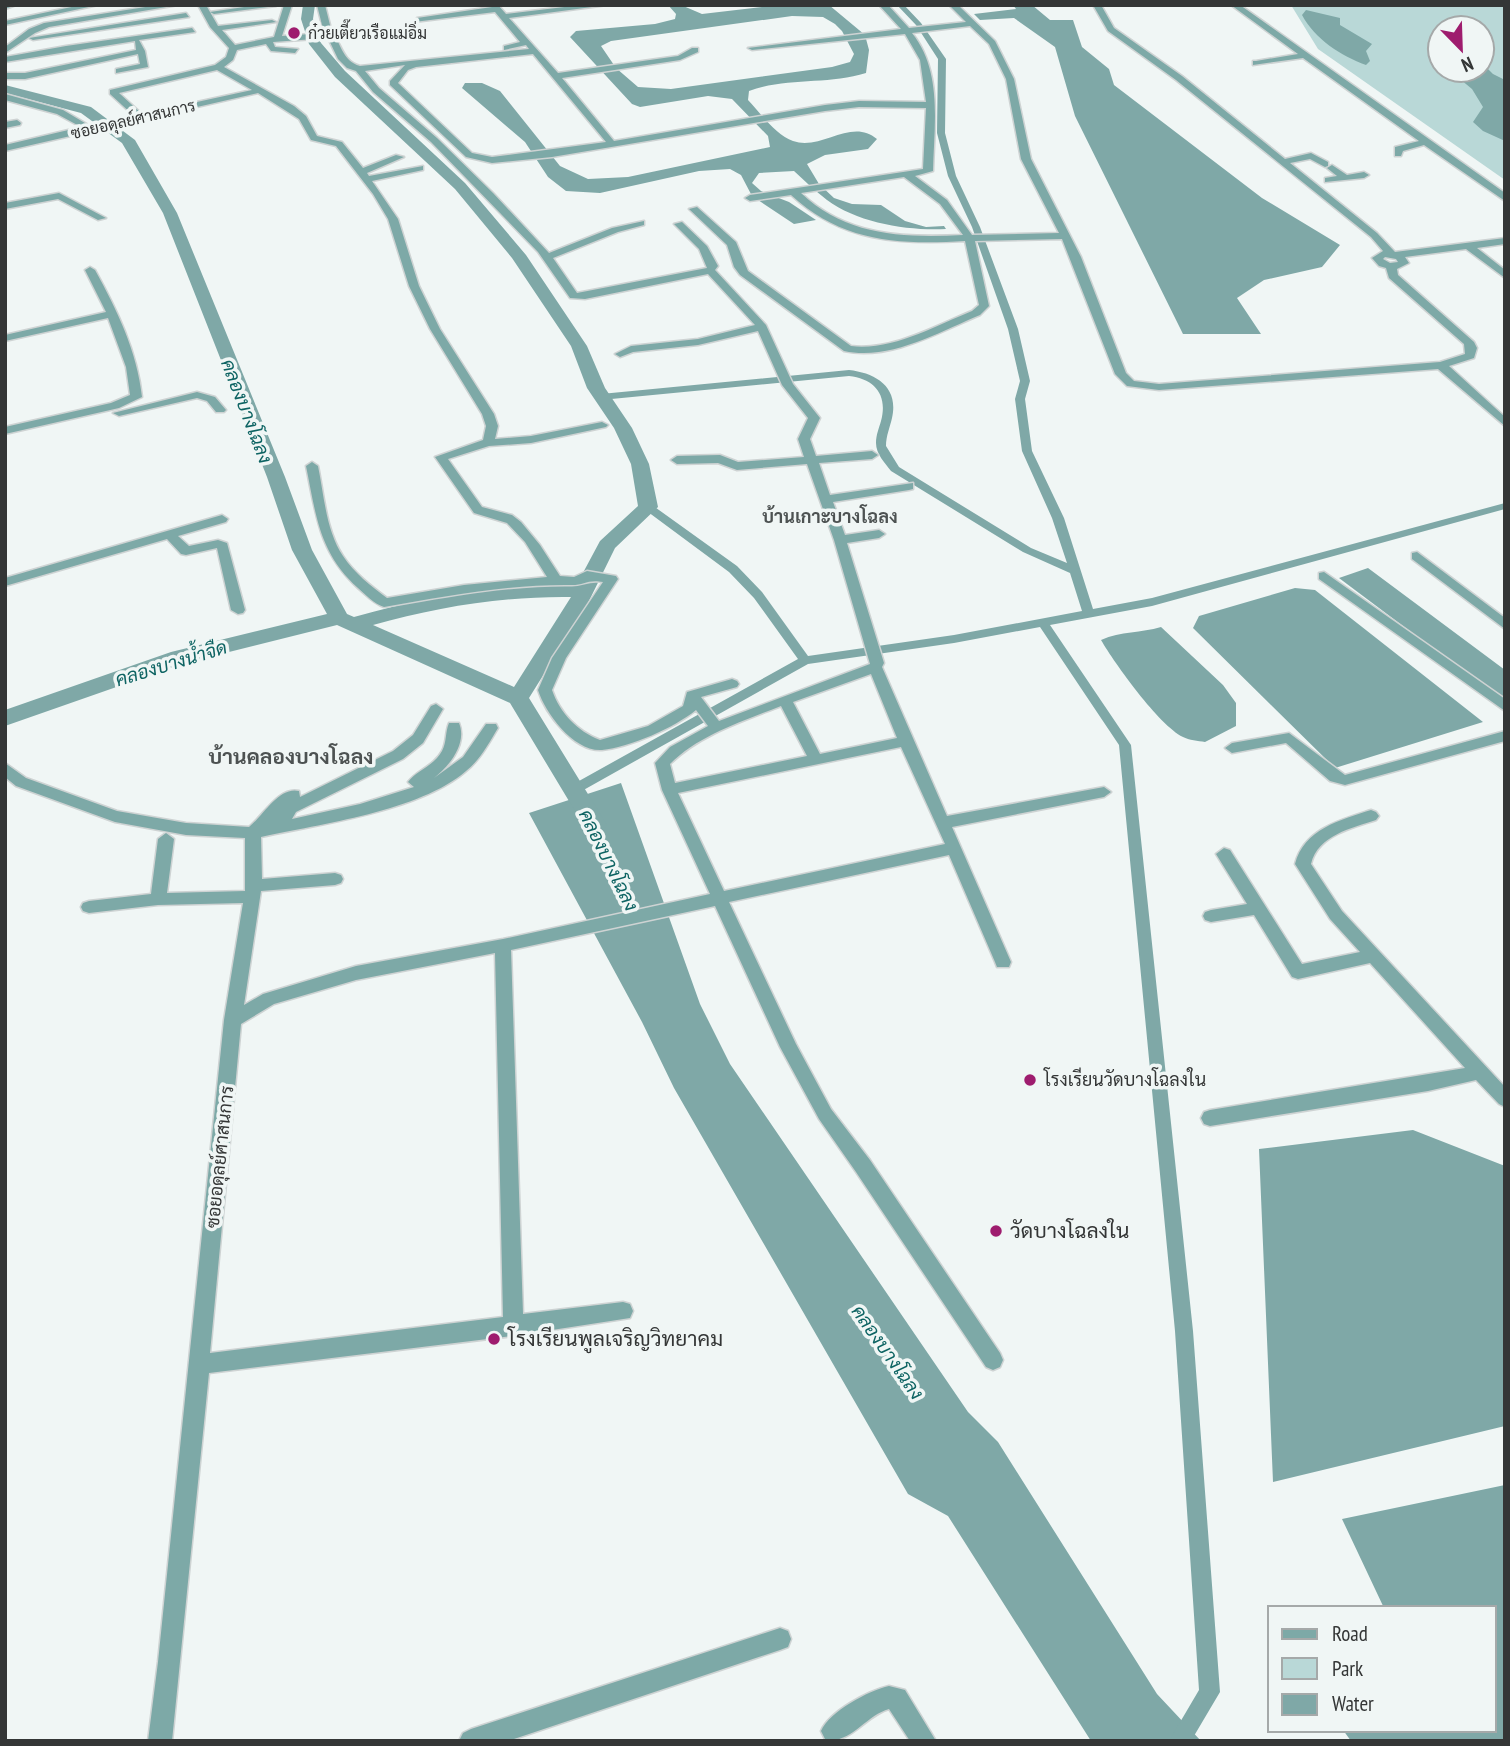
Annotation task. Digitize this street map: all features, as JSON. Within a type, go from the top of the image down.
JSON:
[{"type":"street","points":[[5,7],[12,5]]},
{"type":"street","points":[[6,27],[94,5]]},
{"type":"street","points":[[5,51],[29,33],[47,25],[127,10],[174,5]]},
{"type":"street","points":[[202,5],[213,25],[233,48]]},
{"type":"street","points":[[288,5],[273,40],[274,49],[295,51]]},
{"type":"street","points":[[321,5],[324,34]]},
{"type":"street","points":[[474,5],[417,16],[497,7],[611,144]]},
{"type":"street","points":[[428,27],[603,5]]},
{"type":"street","points":[[750,198],[832,184],[908,176],[929,169],[930,105],[924,55],[908,32],[883,5]]},
{"type":"street","points":[[953,5],[992,43],[1010,79],[1026,159],[1033,178],[1065,233],[1121,374],[1131,384],[1159,387],[1441,365],[1470,356],[1472,348],[1469,341],[1393,276],[1395,259],[1374,235],[1179,78],[1111,29],[1097,5]]},
{"type":"street","points":[[1235,5],[1505,198]]},
{"type":"street","points":[[214,12],[272,6]]},
{"type":"street","points":[[242,7],[247,25]]},
{"type":"street","points":[[120,71],[145,65],[129,23],[127,10]]},
{"type":"street","points":[[21,39],[186,15]]},
{"type":"street","points":[[233,48],[273,40],[331,35],[335,50],[350,66],[359,69],[524,45],[506,17]]},
{"type":"street","points":[[221,28],[272,22]]},
{"type":"street","points":[[751,48],[971,24]]},
{"type":"street","points":[[6,27],[29,33]]},
{"type":"street","points":[[5,61],[136,37],[192,30]]},
{"type":"street","points":[[138,118],[113,92],[218,66],[226,62],[233,48]]},
{"type":"street","points":[[5,76],[26,76],[141,51]]},
{"type":"street","points":[[535,51],[416,65],[405,68],[393,83],[469,155],[492,160],[534,157],[850,105],[930,105]]},
{"type":"street","points":[[557,76],[684,57],[695,51]]},
{"type":"street","points":[[1256,63],[1305,55]]},
{"type":"street","points":[[218,66],[303,118],[314,138],[339,144],[364,175],[393,219],[414,286],[435,329],[488,414],[492,426],[488,442]]},
{"type":"street","points":[[359,69],[376,90],[434,140],[547,257],[571,294],[576,296],[710,270]]},
{"type":"street","name":"ซอยอดุลย์ศาสนการ","points":[[5,149],[261,90]]},
{"type":"street","points":[[5,97],[73,118],[86,126],[83,131]]},
{"type":"street","points":[[5,125],[17,123]]},
{"type":"street","points":[[1398,154],[1398,149],[1402,146],[1424,142]]},
{"type":"street","points":[[1283,162],[1312,156],[1345,178]]},
{"type":"street","points":[[364,175],[399,157]]},
{"type":"street","points":[[364,175],[421,168]]},
{"type":"street","points":[[1328,180],[1364,175]]},
{"type":"street","points":[[694,209],[732,244],[739,267],[744,273],[848,349],[858,351],[893,343],[981,310],[984,299],[972,238],[938,193],[908,176]]},
{"type":"street","points":[[793,191],[818,213],[844,226],[905,240],[1014,236],[1026,239],[1065,233]]},
{"type":"street","points":[[5,206],[59,196],[101,218]]},
{"type":"street","points":[[547,257],[615,230],[641,223]]},
{"type":"street","points":[[680,224],[710,258],[713,266],[710,270]]},
{"type":"street","points":[[1395,259],[1467,245],[1505,241]]},
{"type":"street","points":[[1467,245],[1505,275]]},
{"type":"street","points":[[710,270],[762,327],[788,385],[814,418],[804,439],[840,540],[876,665],[906,741],[1003,962]]},
{"type":"street","points":[[5,431],[115,406],[135,398],[137,394],[134,381],[113,314],[90,271]]},
{"type":"street","points":[[5,338],[113,314]]},
{"type":"street","points":[[620,354],[631,349],[727,337],[762,327]]},
{"type":"street","points":[[1441,365],[1505,422]]},
{"type":"street","points":[[26,435],[197,396],[211,398],[220,410]]},
{"type":"street","points":[[555,580],[543,560],[510,520],[484,515],[478,510],[441,457],[488,442],[534,440],[602,425]]},
{"type":"street","points":[[677,460],[720,459],[737,466],[872,455]]},
{"type":"street","points":[[312,466],[326,530],[335,554],[361,584],[384,603],[464,589],[555,580],[576,581],[587,575],[611,579],[554,669],[545,690],[554,711],[566,725],[592,743],[600,745],[653,730],[690,708],[693,696]]},
{"type":"street","points":[[825,500],[909,486]]},
{"type":"street","points":[[5,582],[222,519]]},
{"type":"street","points":[[840,540],[879,534]]},
{"type":"street","points":[[170,535],[186,551],[218,544],[223,546],[238,610]]},
{"type":"street","points":[[1417,556],[1505,625]]},
{"type":"street","points":[[1324,576],[1505,706]]},
{"type":"street","points":[[876,665],[717,728],[672,751],[662,763],[669,790],[789,1047],[825,1114],[993,1360]]},
{"type":"street","points":[[693,696],[732,684]]},
{"type":"street","points":[[693,696],[717,728]]},
{"type":"street","points":[[785,700],[815,758]]},
{"type":"street","points":[[284,819],[291,808],[398,755],[418,739],[436,709]]},
{"type":"street","points":[[260,827],[402,788],[422,779],[433,773],[451,749],[455,741],[454,727]]},
{"type":"street","points":[[5,768],[20,782],[115,816],[186,829],[260,827],[376,804],[440,782],[473,756],[491,729]]},
{"type":"street","points":[[1232,748],[1289,738],[1335,777],[1345,780],[1505,736]]},
{"type":"street","points":[[669,790],[906,741]]},
{"type":"street","points":[[260,827],[288,797],[361,761]]},
{"type":"street","points":[[942,823],[1104,792]]},
{"type":"street","points":[[1371,816],[1319,837],[1308,847],[1303,864],[1336,915],[1479,1072],[1502,1092]]},
{"type":"street","name":"ซอยอดุลย์ศาสนการ","points":[[160,1741],[233,1020],[260,827]]},
{"type":"street","points":[[158,899],[166,839]]},
{"type":"street","points":[[233,1020],[269,999],[356,972],[503,945],[954,848]]},
{"type":"street","points":[[1224,854],[1298,972],[1373,956]]},
{"type":"street","points":[[89,907],[253,891],[335,879]]},
{"type":"street","points":[[1210,916],[1257,908]]},
{"type":"street","points":[[503,945],[513,1326]]},
{"type":"street","points":[[1210,1118],[1428,1083],[1479,1072]]},
{"type":"street","points":[[200,1364],[623,1311]]},
{"type":"street","points":[[471,1741],[780,1639]]},
{"type":"street","points":[[833,1731],[881,1699],[891,1697],[897,1699],[924,1741]]},
{"type":"green space","points":[[1291,5],[1505,5],[1505,180],[1318,49]]},
{"type":"water","points":[[668,5],[681,5],[702,14],[779,5],[829,5],[865,35],[869,50],[866,73],[763,87],[749,91],[748,100],[774,129],[793,141],[815,142],[857,131],[877,139],[868,149],[825,155],[807,164],[819,184],[834,198],[852,204],[881,205],[905,221],[926,227],[944,226],[946,229],[900,227],[853,215],[827,200],[794,171],[759,173],[752,183],[761,191],[789,202],[816,220],[794,224],[752,196],[741,175],[730,169],[699,171],[600,193],[566,191],[548,177],[525,142],[462,88],[465,83],[482,83],[500,91],[560,166],[588,179],[628,177],[770,147],[768,136],[732,99],[708,96],[640,107],[632,104],[570,37],[576,31],[655,24],[675,19],[676,14]],"holes":[[[792,16],[823,17],[842,31],[854,54],[850,62],[832,67],[671,89],[638,87],[616,68],[601,46],[611,41]]]},
{"type":"water","points":[[1013,5],[1032,5],[1050,20],[1073,20],[1082,47],[1109,69],[1114,85],[1262,198],[1340,245],[1322,267],[1264,280],[1237,298],[1261,334],[1183,334],[1075,116],[1055,47],[1014,18],[980,20],[974,14],[1016,9]]},
{"type":"water","points":[[1306,10],[1340,18],[1340,25],[1372,44],[1366,51],[1370,61],[1366,65],[1330,46],[1307,24],[1302,15]]},
{"type":"water","points":[[1496,76],[1505,80],[1505,141],[1483,131],[1473,122],[1483,107],[1466,84],[1496,84]]},
{"type":"water","points":[[1368,568],[1505,670],[1505,698],[1495,695],[1339,578]]},
{"type":"water","points":[[1295,588],[1315,590],[1483,722],[1335,768],[1193,628],[1199,616]]},
{"type":"water","points":[[1161,627],[1223,685],[1236,703],[1236,726],[1205,742],[1183,737],[1150,707],[1101,640]]},
{"type":"water","points":[[621,783],[700,1004],[730,1064],[968,1412],[998,1442],[1157,1694],[1201,1741],[1091,1741],[948,1516],[908,1494],[674,1088],[642,1022],[529,813]]},
{"type":"water","points":[[1413,1130],[1505,1166],[1505,1426],[1273,1482],[1259,1149]]},
{"type":"water","points":[[1505,1485],[1505,1741],[1351,1741],[1344,1732],[1496,1732],[1496,1606],[1383,1606],[1342,1519]]},
{"type":"waterway","points":[[309,5],[307,19],[315,44],[340,74],[460,186],[518,255],[579,346],[596,388],[623,428],[640,464],[648,507],[607,545],[584,591]]},
{"type":"waterway","points":[[900,5],[919,24],[942,59],[941,133],[952,176],[976,227],[1013,329],[1025,381],[1020,399],[1027,451],[1058,518],[1089,614]]},
{"type":"waterway","name":"คลองบางโฉลง","points":[[5,89],[86,110],[128,140],[170,213],[276,477],[302,550],[339,618]]},
{"type":"waterway","points":[[601,397],[849,373],[867,376],[881,385],[888,399],[889,408],[881,446],[895,469],[1027,550],[1075,571]]},
{"type":"waterway","points":[[1089,614],[1152,602],[1505,506]]},
{"type":"waterway","points":[[648,507],[733,569],[758,595],[805,660]]},
{"type":"waterway","points":[[353,624],[467,597],[525,591],[584,591]]},
{"type":"waterway","points":[[518,698],[584,591]]},
{"type":"waterway","points":[[805,660],[954,639],[1089,614]]},
{"type":"waterway","name":"คลองบางน้ำจืด","points":[[5,718],[179,657],[339,618]]},
{"type":"waterway","name":"คลองบางโฉลง","points":[[339,618],[518,698]]},
{"type":"waterway","points":[[1043,623],[1125,745],[1184,1331],[1210,1692],[1179,1741]]},
{"type":"waterway","points":[[575,789],[805,660]]},
{"type":"waterway","name":"คลองบางโฉลง","points":[[518,698],[595,825]]},
{"type":"place","name":"ก๋วยเตี๊ยวเรือแม่อิ่ม","points":[[294,33]]},
{"type":"place","name":"โรงเรียนวัดบางโฉลงใน","points":[[1030,1080]]},
{"type":"place","name":"วัดบางโฉลงใน","points":[[996,1231]]},
{"type":"place","name":"โรงเรียนพูลเจริญวิทยาคม","points":[[494,1339]]},
{"type":"district","name":"บ้านเกาะบางโฉลง","points":[[830,517]]},
{"type":"district","name":"บ้านคลองบางโฉลง","points":[[291,757]]}]
